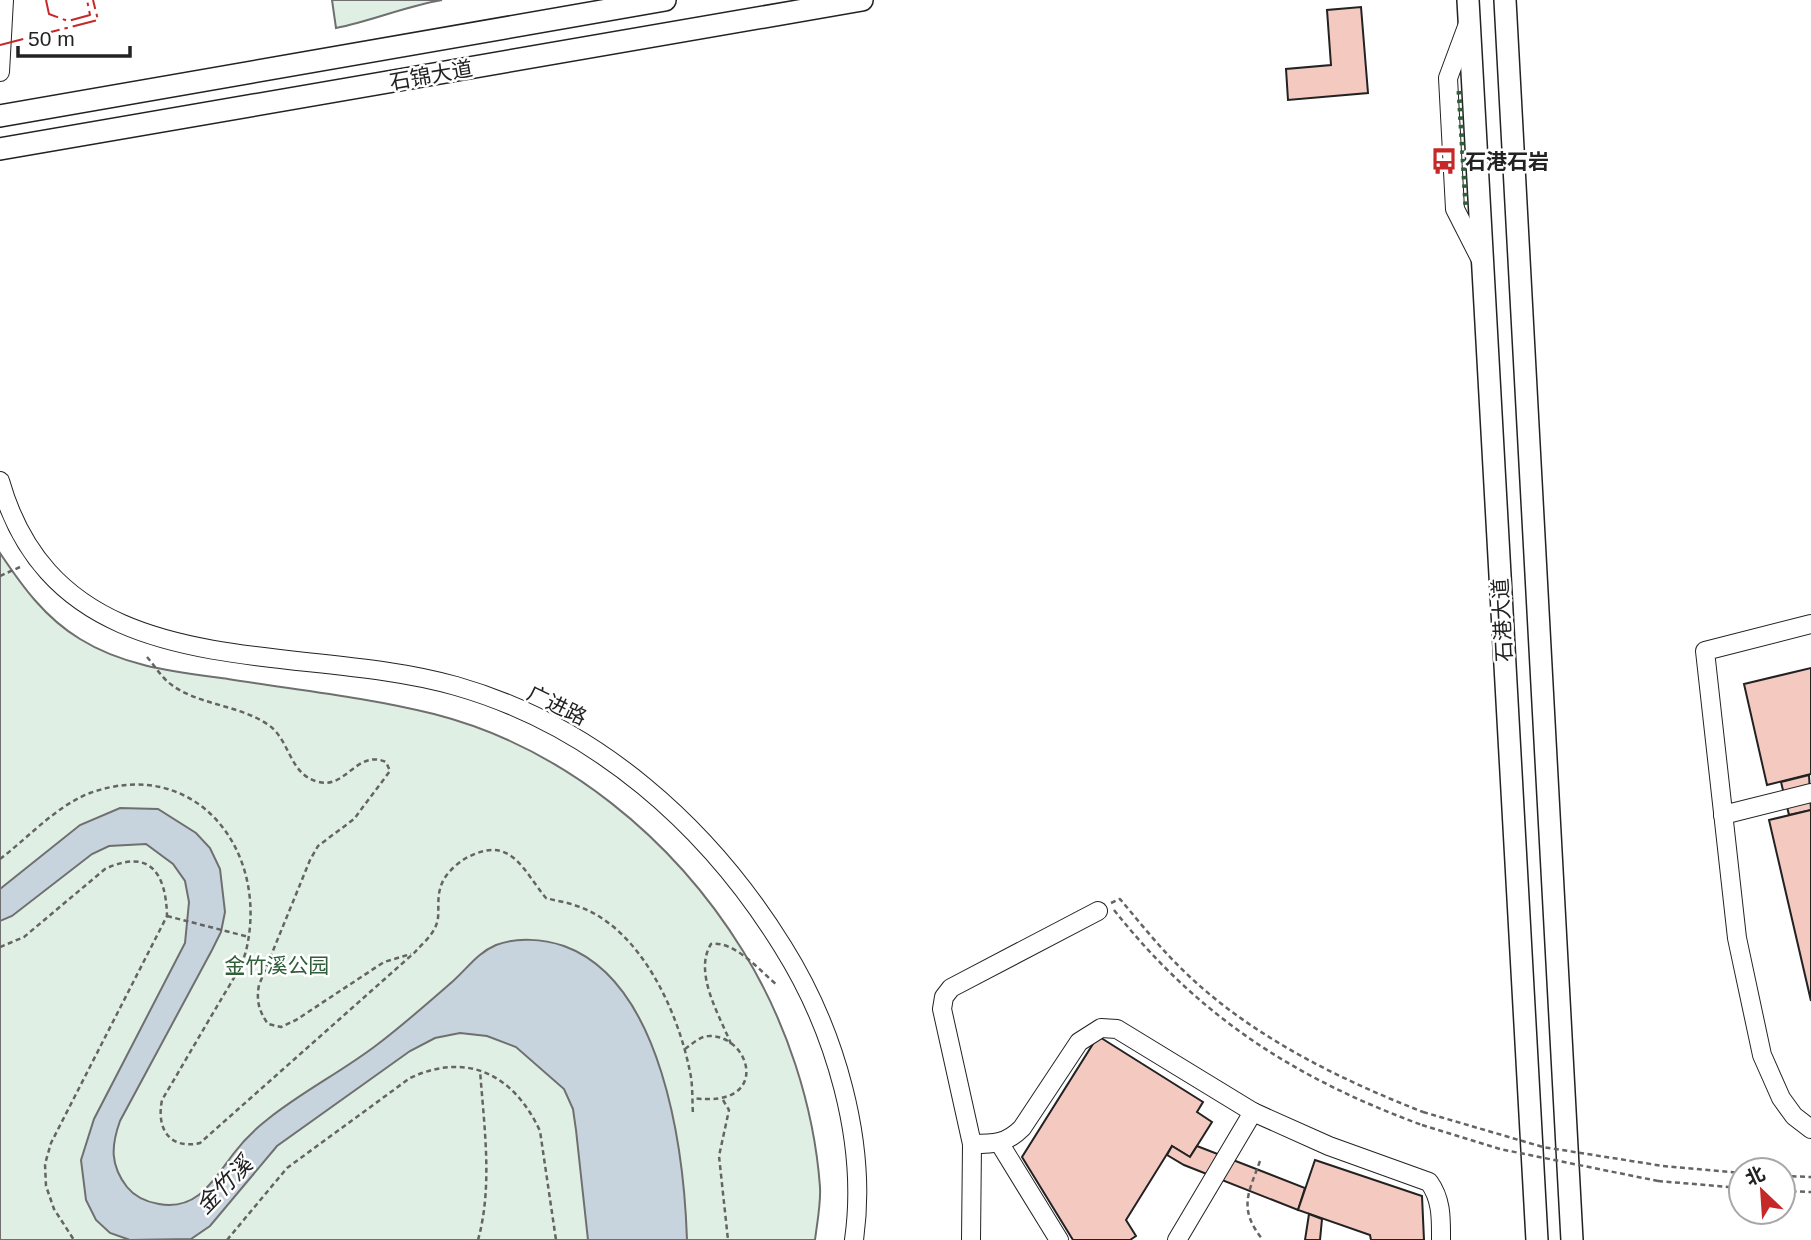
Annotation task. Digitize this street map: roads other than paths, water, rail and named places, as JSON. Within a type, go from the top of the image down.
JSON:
[{"type":"main road","name":"石锦大道","points":[[0,116],[665,0]]},
{"type":"main road","name":"石锦大道","points":[[0,149],[862,0]]},
{"type":"main road","name":"石港大道","points":[[1505,0],[1572,1240]]},
{"type":"main road","name":"石港大道","points":[[1469,10],[1537,1240]]},
{"type":"street","points":[[0,72],[4,0]]},
{"type":"street","name":"广进路","points":[[0,481],[20,536],[40,563],[62,587],[103,617],[150,636],[205,648],[386,671],[457,686],[527,713],[587,745],[655,793],[709,847],[762,914],[799,973],[825,1032],[844,1094],[855,1157],[854,1240]]},
{"type":"street","points":[[1811,624],[1705,650],[1737,938],[1762,1055],[1781,1098],[1794,1116],[1811,1129]]},
{"type":"street","points":[[1723,815],[1811,793]]},
{"type":"street","points":[[971,1240],[972,1144],[942,1009],[944,997],[951,988],[1098,911]]},
{"type":"street","points":[[972,1144],[1000,1144],[1022,1128],[1079,1042],[1101,1028],[1117,1029],[1253,1112],[1329,1146],[1429,1182],[1437,1193],[1440,1205],[1441,1240]]},
{"type":"street","points":[[1177,1240],[1253,1112]]},
{"type":"street","points":[[1000,1144],[1059,1240]]},
{"type":"water","name":"金竹溪","points":[[120,808],[158,809],[196,833],[210,848],[220,869],[225,912],[221,932],[117,1130],[114,1155],[117,1171],[134,1194],[159,1204],[173,1205],[195,1198],[259,1127],[295,1099],[387,1037],[483,952],[504,942],[539,940],[564,946],[598,965],[625,994],[646,1031],[673,1117],[685,1203],[687,1240],[588,1240],[573,1109],[564,1089],[516,1047],[487,1036],[460,1033],[435,1038],[410,1051],[277,1146],[210,1226],[191,1239],[130,1240],[110,1233],[96,1220],[86,1200],[81,1160],[94,1119],[185,943],[189,902],[185,881],[173,864],[146,844],[109,846],[92,854],[12,916],[0,921],[0,889],[80,825]]},
{"type":"place","name":"石港石岩","points":[[1444,161]]},
{"type":"park label","name":"金竹溪公园","points":[[277,965]]}]
